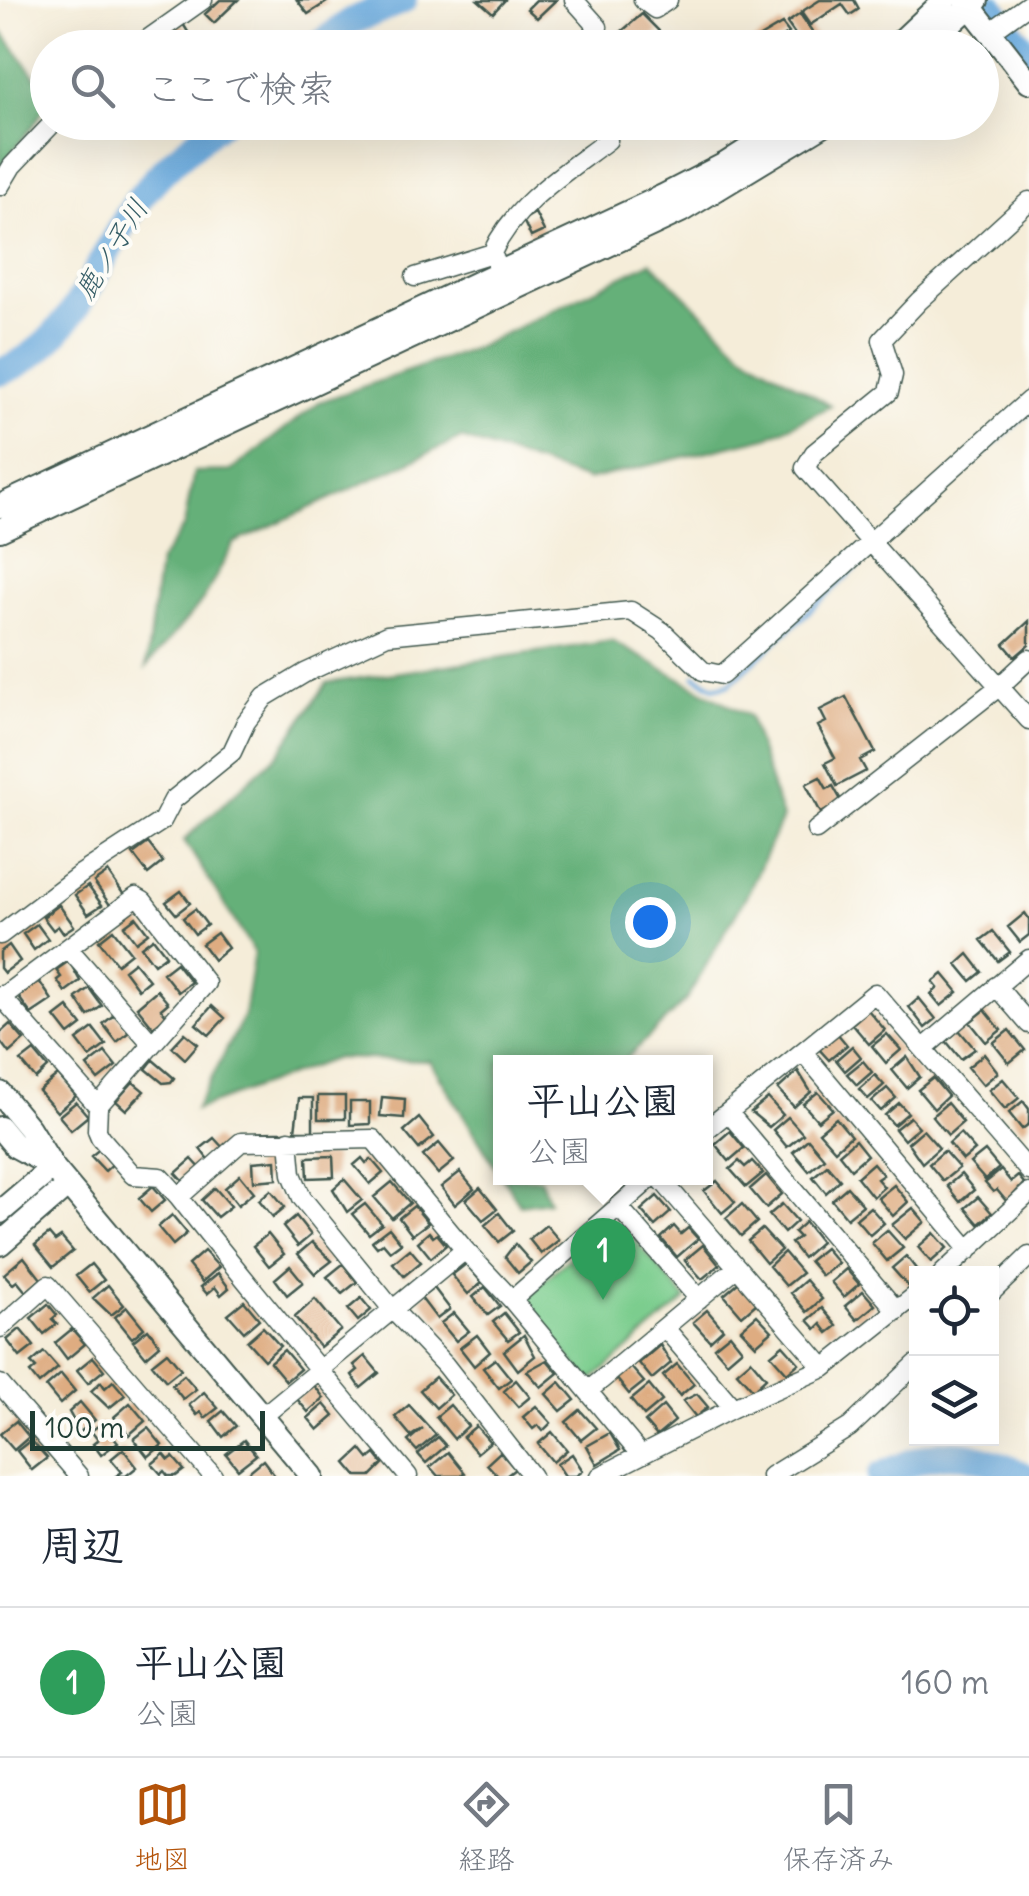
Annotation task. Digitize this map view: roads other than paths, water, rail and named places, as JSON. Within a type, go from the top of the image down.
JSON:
[{"type":"street","points":[[160,30],[203,0]]},
{"type":"street","points":[[574,0],[598,27],[596,30]]},
{"type":"street","points":[[588,14],[603,0]]},
{"type":"street","points":[[644,0],[654,9],[668,0]]},
{"type":"street","points":[[913,30],[945,0]]},
{"type":"street","points":[[942,30],[971,2],[1007,19],[1029,82]]},
{"type":"street","points":[[0,186],[12,166],[37,140]]},
{"type":"street","points":[[500,272],[498,238],[542,190],[608,140]]},
{"type":"street","points":[[0,506],[679,188],[763,140]]},
{"type":"street","points":[[0,530],[500,272],[681,211],[798,140]]},
{"type":"street","points":[[1029,201],[882,340],[893,376],[889,392],[814,453],[806,468],[1029,720]]},
{"type":"street","points":[[415,277],[500,272]]},
{"type":"street","points":[[0,935],[82,873],[162,822],[173,800],[232,752],[246,722],[265,697],[305,673],[386,636],[631,611],[662,632],[703,671],[722,674],[1029,400]]},
{"type":"street","points":[[816,830],[1029,659]]},
{"type":"street","points":[[98,1106],[1,996],[136,897],[206,983],[98,1106],[96,1130],[133,1175],[161,1177],[180,1197],[408,1476]]},
{"type":"street","points":[[68,948],[152,1044]]},
{"type":"street","points":[[924,1048],[1029,959]]},
{"type":"street","points":[[996,986],[1029,1024]]},
{"type":"street","points":[[713,1124],[875,993],[1029,1171]]},
{"type":"street","points":[[803,1052],[969,1250]]},
{"type":"street","points":[[0,1092],[60,1176],[312,1476]]},
{"type":"street","points":[[728,1112],[898,1311]]},
{"type":"street","points":[[0,1128],[15,1146],[60,1176]]},
{"type":"street","points":[[180,1197],[241,1142],[373,1138],[640,1454]]},
{"type":"street","points":[[288,1140],[292,1174],[302,1198],[392,1310],[445,1365],[532,1476]]},
{"type":"street","points":[[0,1212],[60,1176]]},
{"type":"street","points":[[0,1244],[60,1176]]},
{"type":"street","points":[[512,1300],[643,1185]]},
{"type":"street","points":[[666,1185],[824,1368]]},
{"type":"street","points":[[951,1266],[1029,1193]]},
{"type":"street","points":[[618,1206],[699,1300]]},
{"type":"street","points":[[262,1416],[465,1250]]},
{"type":"street","points":[[999,1285],[1029,1256]]},
{"type":"street","points":[[588,1392],[737,1267]]},
{"type":"street","points":[[0,1328],[48,1285],[204,1473]]},
{"type":"street","points":[[600,1476],[733,1408],[824,1368],[909,1301]]},
{"type":"street","points":[[665,1328],[733,1408]]},
{"type":"street","points":[[771,1476],[850,1428],[909,1371]]},
{"type":"street","points":[[0,1384],[79,1476]]},
{"type":"waterway","name":"鹿ノ子川","points":[[340,30],[403,0]]},
{"type":"waterway","name":"鹿ノ子川","points":[[992,8],[1029,56]]},
{"type":"waterway","name":"鹿ノ子川","points":[[0,372],[26,359],[65,322],[146,190],[199,140]]},
{"type":"waterway","points":[[886,540],[1029,412]]},
{"type":"waterway","points":[[695,676],[715,687],[729,684],[868,557]]},
{"type":"waterway","points":[[881,1476],[920,1460],[952,1455],[985,1460],[1024,1476]]},
{"type":"place","name":"平山公園","points":[[603,1300]]}]
